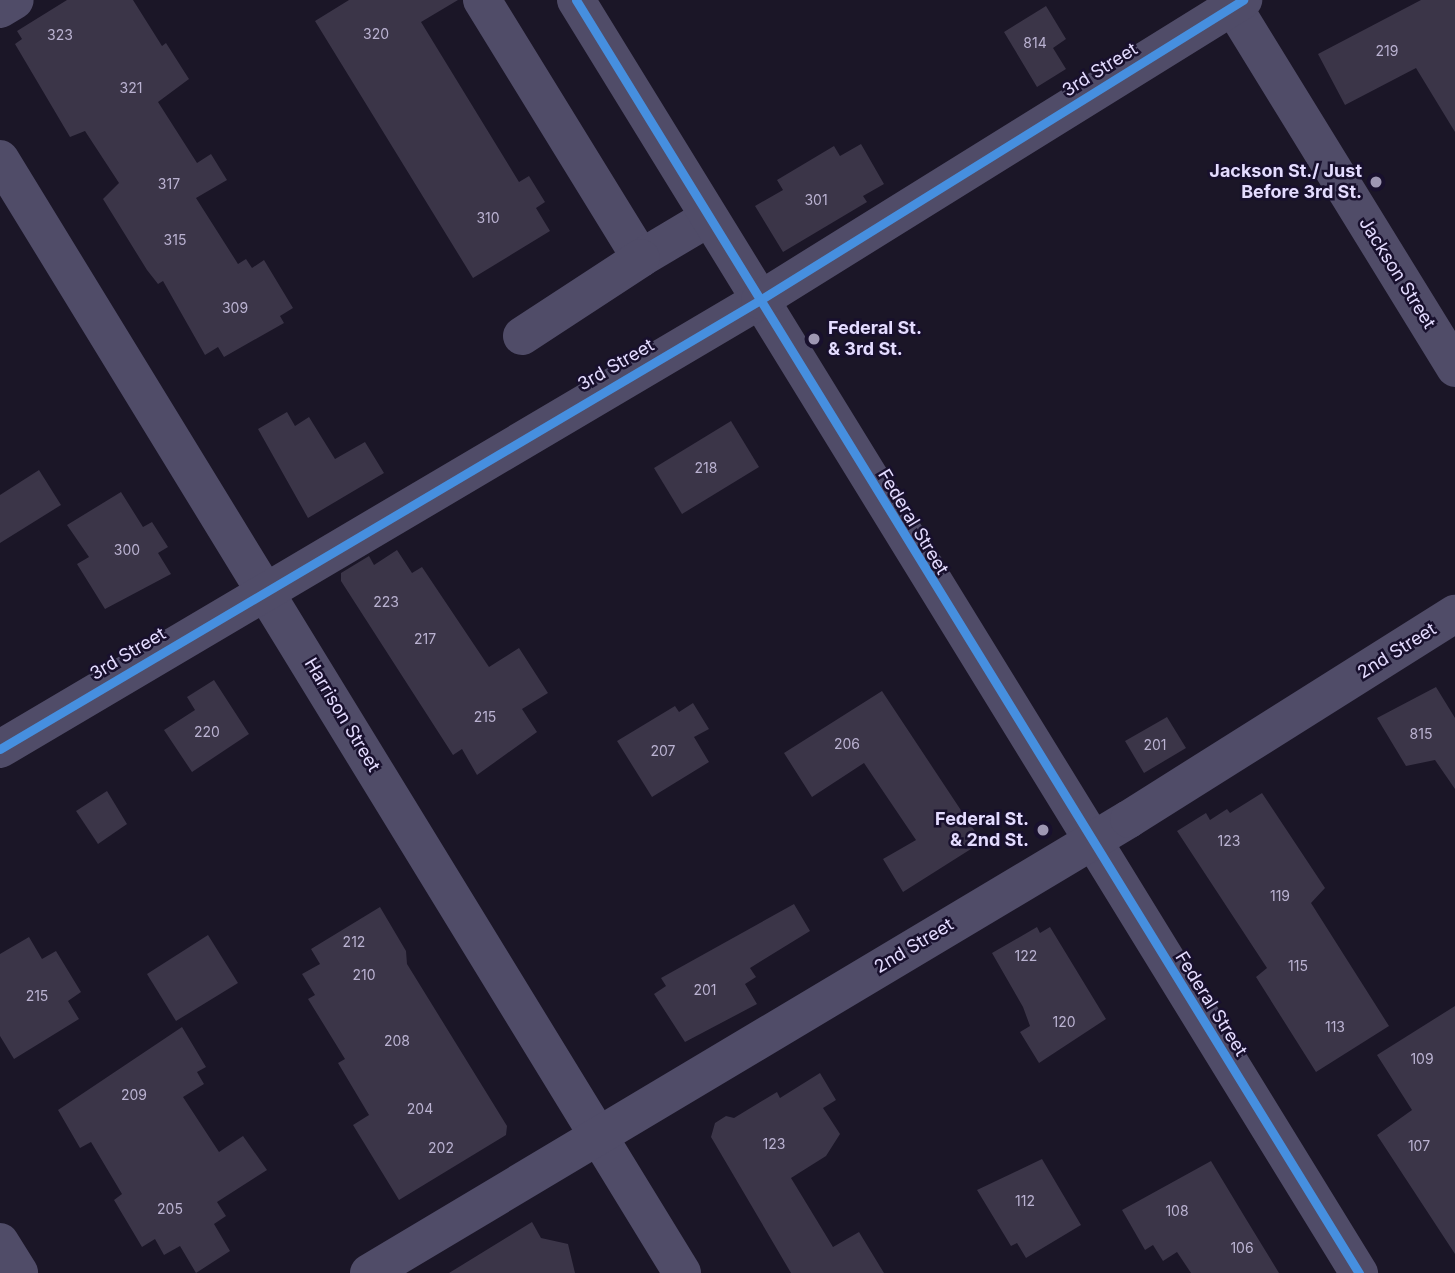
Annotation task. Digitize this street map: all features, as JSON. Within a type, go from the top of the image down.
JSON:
[{"type":"street","points":[[0,9],[15,0]]},
{"type":"street","points":[[482,0],[641,258]]},
{"type":"street","name":"Federal Street","points":[[576,0],[1088,841],[1359,1273]]},
{"type":"street","name":"3rd Street","points":[[0,749],[265,590],[760,300],[1235,2]]},
{"type":"street","name":"Jackson Street","points":[[1235,2],[1455,368]]},
{"type":"street","name":"Harrison Street","points":[[0,159],[682,1273]]},
{"type":"street","points":[[522,335],[708,218]]},
{"type":"street","name":"2nd Street","points":[[369,1273],[1088,841],[1455,614]]},
{"type":"street","points":[[0,1242],[19,1273]]},
{"type":"building","points":[[67,0],[133,0],[162,46],[166,43],[189,79],[158,102],[197,163],[211,154],[227,180],[196,198],[238,264],[246,259],[252,268],[264,260],[293,308],[280,316],[284,323],[224,357],[218,347],[205,355],[163,281],[158,284],[147,270],[103,199],[119,183],[85,131],[70,137],[15,44],[22,39],[17,31]]},
{"type":"building","points":[[349,0],[458,0],[421,22],[519,182],[529,176],[545,202],[536,208],[550,231],[473,278],[315,21]]},
{"type":"building","points":[[1421,0],[1455,0],[1455,132],[1416,68],[1345,105],[1318,54]]},
{"type":"building","points":[[1046,6],[1066,39],[1053,48],[1066,69],[1037,87],[1004,32]]},
{"type":"building","points":[[861,144],[884,184],[863,196],[867,202],[783,252],[755,206],[783,190],[777,180],[834,146],[840,156]]},
{"type":"building","points":[[287,412],[295,426],[309,417],[335,459],[365,442],[384,473],[308,518],[258,429]]},
{"type":"building","points":[[731,421],[759,467],[682,514],[654,468]]},
{"type":"building","points":[[39,470],[61,505],[0,543],[0,495]]},
{"type":"building","points":[[121,492],[143,527],[152,522],[168,547],[158,553],[171,574],[105,609],[77,564],[89,557],[67,525]]},
{"type":"building","points":[[397,550],[412,573],[422,567],[489,667],[519,648],[548,693],[522,709],[537,732],[477,775],[462,749],[453,755],[341,581],[341,573],[369,556],[374,565]]},
{"type":"building","points":[[214,680],[249,734],[192,772],[164,730],[195,710],[187,697]]},
{"type":"building","points":[[1436,687],[1455,718],[1455,789],[1435,760],[1406,766],[1377,718]]},
{"type":"building","points":[[882,691],[982,842],[903,892],[883,859],[916,840],[864,763],[812,797],[784,753]]},
{"type":"building","points":[[693,703],[709,729],[694,737],[709,762],[652,797],[617,741],[675,706],[679,712]]},
{"type":"building","points":[[1167,717],[1186,748],[1144,773],[1125,741]]},
{"type":"building","points":[[107,791],[127,824],[98,844],[76,811]]},
{"type":"building","points":[[1262,793],[1325,888],[1311,903],[1389,1026],[1316,1072],[1256,977],[1267,968],[1177,831],[1206,813],[1210,820],[1227,809],[1230,813]]},
{"type":"building","points":[[794,904],[810,931],[750,968],[756,977],[745,984],[757,1004],[685,1042],[654,994],[666,986],[661,978]]},
{"type":"building","points":[[380,907],[406,951],[407,964],[507,1126],[506,1135],[399,1200],[353,1125],[369,1115],[338,1063],[345,1059],[308,999],[315,995],[302,974],[320,964],[311,949]]},
{"type":"building","points":[[1037,927],[1040,933],[1050,927],[1106,1019],[1039,1063],[1020,1032],[1030,1026],[1023,1007],[992,953]]},
{"type":"building","points":[[208,935],[238,983],[176,1021],[147,974]]},
{"type":"building","points":[[29,937],[42,959],[56,951],[81,992],[68,1001],[79,1019],[14,1059],[0,1036],[0,954]]},
{"type":"building","points":[[1455,1006],[1455,1254],[1377,1135],[1412,1110],[1377,1055]]},
{"type":"building","points":[[182,1027],[206,1067],[197,1072],[204,1084],[183,1097],[219,1152],[243,1136],[267,1170],[217,1202],[226,1216],[214,1224],[230,1251],[196,1273],[180,1246],[164,1255],[155,1239],[142,1247],[114,1200],[122,1194],[91,1142],[80,1148],[58,1110]]},
{"type":"building","points":[[820,1073],[836,1100],[823,1108],[840,1134],[826,1156],[791,1178],[833,1247],[859,1232],[884,1273],[791,1273],[711,1137],[715,1123],[726,1116],[734,1118],[777,1092],[780,1098]]},
{"type":"building","points":[[1042,1159],[1081,1225],[1026,1258],[1017,1243],[1011,1246],[977,1190]]},
{"type":"building","points":[[1211,1161],[1279,1273],[1191,1273],[1177,1252],[1163,1261],[1153,1245],[1145,1250],[1122,1210]]},
{"type":"building","points":[[532,1222],[541,1238],[568,1244],[575,1273],[449,1273]]},
{"type":"cycle path","points":[[576,0],[1359,1273]]},
{"type":"cycle path","points":[[0,749],[760,300],[1243,0]]},
{"type":"place","name":"Jackson St./ Just Before 3rd St.","points":[[1376,182]]},
{"type":"place","name":"Federal St. & 3rd St.","points":[[814,339]]},
{"type":"place","name":"Federal St. & 2nd St.","points":[[1043,830]]}]
